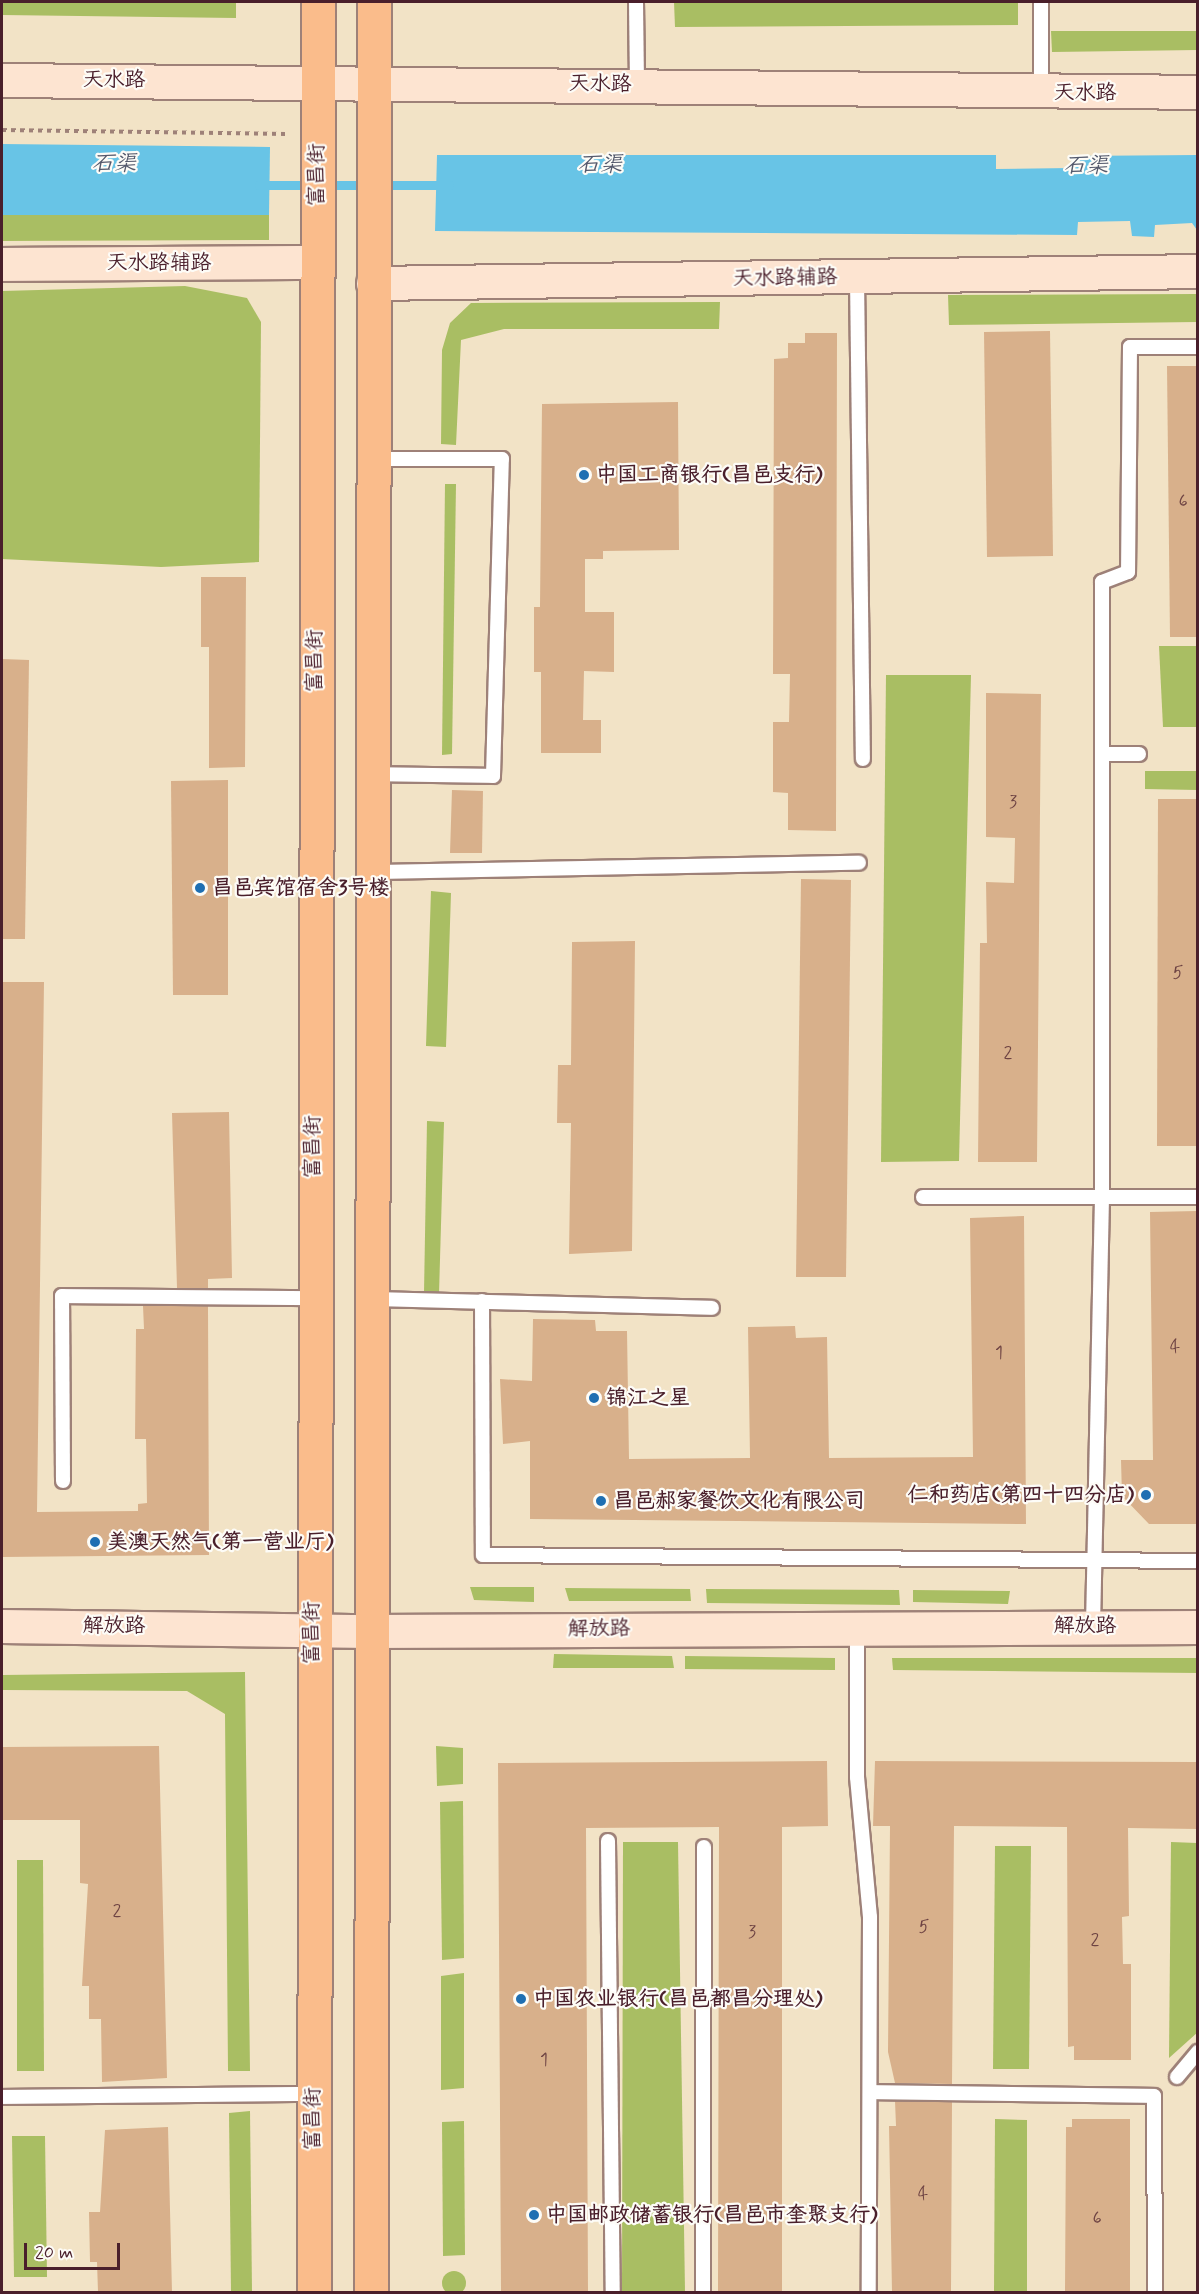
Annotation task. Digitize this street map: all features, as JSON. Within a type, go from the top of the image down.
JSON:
[{"type":"main road","name":"富昌街","points":[[314,2292],[312,1628],[318,2]]},
{"type":"main road","points":[[371,2292],[369,1631],[374,2]]},
{"type":"street","name":"天水路","points":[[2,80],[317,80],[1041,93],[1197,92]]},
{"type":"street","name":"天水路辅路","points":[[2,264],[317,248]]},
{"type":"street","name":"天水路辅路","points":[[373,283],[1197,271]]},
{"type":"street","name":"解放路","points":[[2,1626],[312,1628],[369,1631],[857,1626],[1197,1627]]},
{"type":"lane","points":[[636,2],[637,85]]},
{"type":"lane","points":[[1041,2],[1041,93]]},
{"type":"lane","points":[[857,277],[862,759]]},
{"type":"lane","points":[[1093,1626],[1102,1197],[1104,753],[1102,582],[1128,572],[1130,347],[1197,347]]},
{"type":"lane","points":[[372,774],[493,776],[502,459],[373,459]]},
{"type":"lane","points":[[1104,753],[1139,753]]},
{"type":"lane","points":[[371,872],[859,864]]},
{"type":"lane","points":[[923,1197],[1197,1197]]},
{"type":"lane","points":[[63,1481],[62,1296],[313,1298]]},
{"type":"lane","points":[[370,1299],[712,1308]]},
{"type":"lane","points":[[482,1301],[483,1555],[1197,1561]]},
{"type":"lane","points":[[857,1626],[857,1777],[870,1917],[868,2292]]},
{"type":"lane","points":[[608,1841],[613,2292]]},
{"type":"lane","points":[[703,2292],[704,1847]]},
{"type":"lane","points":[[1177,2077],[1197,2052]]},
{"type":"lane","points":[[870,2092],[1154,2096],[1155,2292]]},
{"type":"lane","points":[[2,2097],[313,2094]]},
{"type":"path","points":[[2,130],[317,134]]},
{"type":"green space","points":[[2,2],[236,2],[236,18],[2,15]]},
{"type":"green space","points":[[674,2],[1018,2],[1018,25],[675,27]]},
{"type":"green space","points":[[1051,31],[1197,31],[1197,50],[1052,52]]},
{"type":"green space","points":[[2,215],[269,215],[269,240],[2,241]]},
{"type":"green space","points":[[185,286],[247,298],[261,322],[259,562],[161,567],[2,559],[2,291]]},
{"type":"green space","points":[[1197,294],[1197,322],[949,325],[948,295]]},
{"type":"green space","points":[[720,302],[719,329],[504,329],[461,340],[456,445],[441,444],[442,350],[450,323],[471,303]]},
{"type":"green space","points":[[445,484],[456,484],[452,754],[442,755]]},
{"type":"green space","points":[[1159,646],[1197,646],[1197,727],[1163,727]]},
{"type":"green space","points":[[886,675],[971,675],[959,1161],[881,1162]]},
{"type":"green space","points":[[1145,771],[1197,771],[1197,790],[1145,789]]},
{"type":"green space","points":[[431,891],[451,893],[446,1047],[426,1046]]},
{"type":"green space","points":[[427,1121],[444,1122],[439,1294],[424,1293]]},
{"type":"green space","points":[[470,1587],[534,1587],[534,1602],[474,1600]]},
{"type":"green space","points":[[565,1588],[690,1589],[691,1601],[569,1601]]},
{"type":"green space","points":[[706,1589],[899,1590],[900,1605],[707,1603]]},
{"type":"green space","points":[[913,1590],[1010,1591],[1008,1604],[913,1602]]},
{"type":"green space","points":[[554,1654],[672,1656],[674,1668],[553,1668]]},
{"type":"green space","points":[[685,1656],[835,1658],[835,1670],[685,1669]]},
{"type":"green space","points":[[892,1658],[1197,1658],[1198,1673],[893,1670]]},
{"type":"green space","points":[[245,1672],[250,2071],[228,2071],[225,1714],[187,1691],[2,1690],[2,1675]]},
{"type":"green space","points":[[436,1746],[463,1748],[463,1784],[437,1786]]},
{"type":"green space","points":[[463,1801],[464,1958],[442,1960],[440,1802]]},
{"type":"green space","points":[[623,1842],[678,1842],[685,2292],[622,2292]]},
{"type":"green space","points":[[1171,1842],[1197,1843],[1198,2032],[1169,2058]]},
{"type":"green space","points":[[995,1846],[1031,1846],[1029,2069],[993,2069]]},
{"type":"green space","points":[[17,1860],[43,1860],[44,2071],[17,2071]]},
{"type":"green space","points":[[464,1973],[464,2088],[441,2090],[441,1976]]},
{"type":"green space","points":[[250,2111],[252,2292],[231,2292],[229,2113]]},
{"type":"green space","points":[[995,2119],[1027,2120],[1027,2292],[994,2292]]},
{"type":"green space","points":[[464,2121],[465,2255],[443,2256],[442,2122]]},
{"type":"green space","points":[[12,2136],[45,2136],[47,2277],[14,2277]]},
{"type":"green space","points":[[454,2271],[459,2272],[465,2278],[465,2288],[459,2294],[454,2295],[449,2294],[443,2288],[442,2283],[443,2278],[449,2272]]},
{"type":"water","points":[[2,144],[270,147],[269,215],[2,215]]},
{"type":"water","points":[[437,155],[996,155],[996,169],[1071,168],[1072,156],[1197,155],[1197,230],[1192,223],[1155,225],[1154,237],[1132,236],[1130,221],[1078,222],[1077,235],[435,231]]},
{"type":"building","points":[[1050,331],[1053,556],[987,557],[984,332]]},
{"type":"building","points":[[805,333],[837,333],[836,831],[788,830],[788,793],[773,792],[773,722],[789,722],[790,674],[773,674],[774,359],[788,358],[788,343],[805,343]]},
{"type":"building","points":[[1167,366],[1197,366],[1197,637],[1170,637]]},
{"type":"building","points":[[678,402],[679,550],[603,551],[603,559],[585,559],[585,612],[614,612],[614,672],[584,671],[583,720],[601,720],[601,753],[541,753],[541,672],[534,672],[534,607],[540,607],[542,404]]},
{"type":"building","points":[[201,577],[246,577],[245,767],[209,768],[209,647],[201,647]]},
{"type":"building","points":[[2,659],[29,660],[25,939],[2,939]]},
{"type":"building","points":[[986,693],[1041,694],[1037,1162],[978,1162],[980,943],[987,943],[986,882],[1014,883],[1015,838],[986,837]]},
{"type":"building","name":"昌邑宾馆宿舍3号楼","points":[[228,780],[228,995],[173,995],[171,781]]},
{"type":"building","points":[[452,790],[483,791],[482,853],[450,853]]},
{"type":"building","points":[[1158,799],[1197,799],[1197,1146],[1157,1146]]},
{"type":"building","points":[[801,879],[851,880],[846,1277],[796,1277]]},
{"type":"building","points":[[635,941],[632,1251],[569,1254],[571,1123],[557,1123],[558,1065],[571,1065],[572,942]]},
{"type":"building","points":[[2,982],[44,982],[37,1512],[138,1511],[138,1504],[147,1503],[146,1439],[135,1439],[136,1329],[144,1329],[143,1306],[208,1306],[209,1555],[2,1557]]},
{"type":"building","points":[[229,1112],[232,1278],[208,1279],[208,1288],[177,1288],[172,1113]]},
{"type":"building","points":[[1197,1211],[1197,1524],[1149,1524],[1122,1496],[1121,1460],[1153,1460],[1150,1212]]},
{"type":"building","points":[[1024,1216],[1026,1524],[530,1519],[530,1441],[503,1444],[500,1379],[532,1381],[533,1319],[595,1320],[596,1331],[627,1331],[629,1459],[750,1458],[748,1327],[795,1326],[796,1338],[827,1337],[829,1458],[973,1457],[970,1218]]},
{"type":"building","points":[[159,1746],[167,2078],[102,2082],[101,2019],[89,2019],[89,1986],[82,1986],[88,1884],[80,1883],[80,1820],[2,1820],[2,1747]]},
{"type":"building","points":[[827,1761],[828,1826],[782,1827],[782,2292],[718,2292],[719,1827],[586,1828],[588,2292],[501,2292],[498,1763]]},
{"type":"building","points":[[875,1761],[1197,1762],[1197,1829],[1128,1828],[1129,1916],[1122,1917],[1123,1964],[1131,1964],[1131,2060],[1074,2060],[1074,2046],[1068,2047],[1067,1827],[954,1826],[952,2084],[895,2083],[888,2052],[890,1826],[873,1826]]},
{"type":"building","points":[[895,2101],[952,2102],[951,2292],[892,2292],[889,2126],[896,2126]]},
{"type":"building","points":[[1072,2119],[1130,2119],[1130,2292],[1065,2292],[1066,2127],[1072,2127]]},
{"type":"building","points":[[168,2127],[172,2292],[98,2292],[97,2262],[90,2262],[89,2212],[100,2212],[105,2130]]},
{"type":"waterway","name":"石渠","points":[[259,185],[449,185]]},
{"type":"place","name":"中国工商银行(昌邑支行)","points":[[584,475]]},
{"type":"place","name":"昌邑宾馆宿舍3号楼","points":[[200,888]]},
{"type":"place","name":"锦江之星","points":[[594,1398]]},
{"type":"place","name":"仁和药店(第四十四分店)","points":[[1146,1495]]},
{"type":"place","name":"昌邑郝家餐饮文化有限公司","points":[[601,1501]]},
{"type":"place","name":"美澳天然气(第一营业厅)","points":[[95,1542]]},
{"type":"place","name":"中国农业银行(昌邑都昌分理处)","points":[[521,1999]]},
{"type":"place","name":"中国邮政储蓄银行(昌邑市奎聚支行)","points":[[534,2215]]}]
